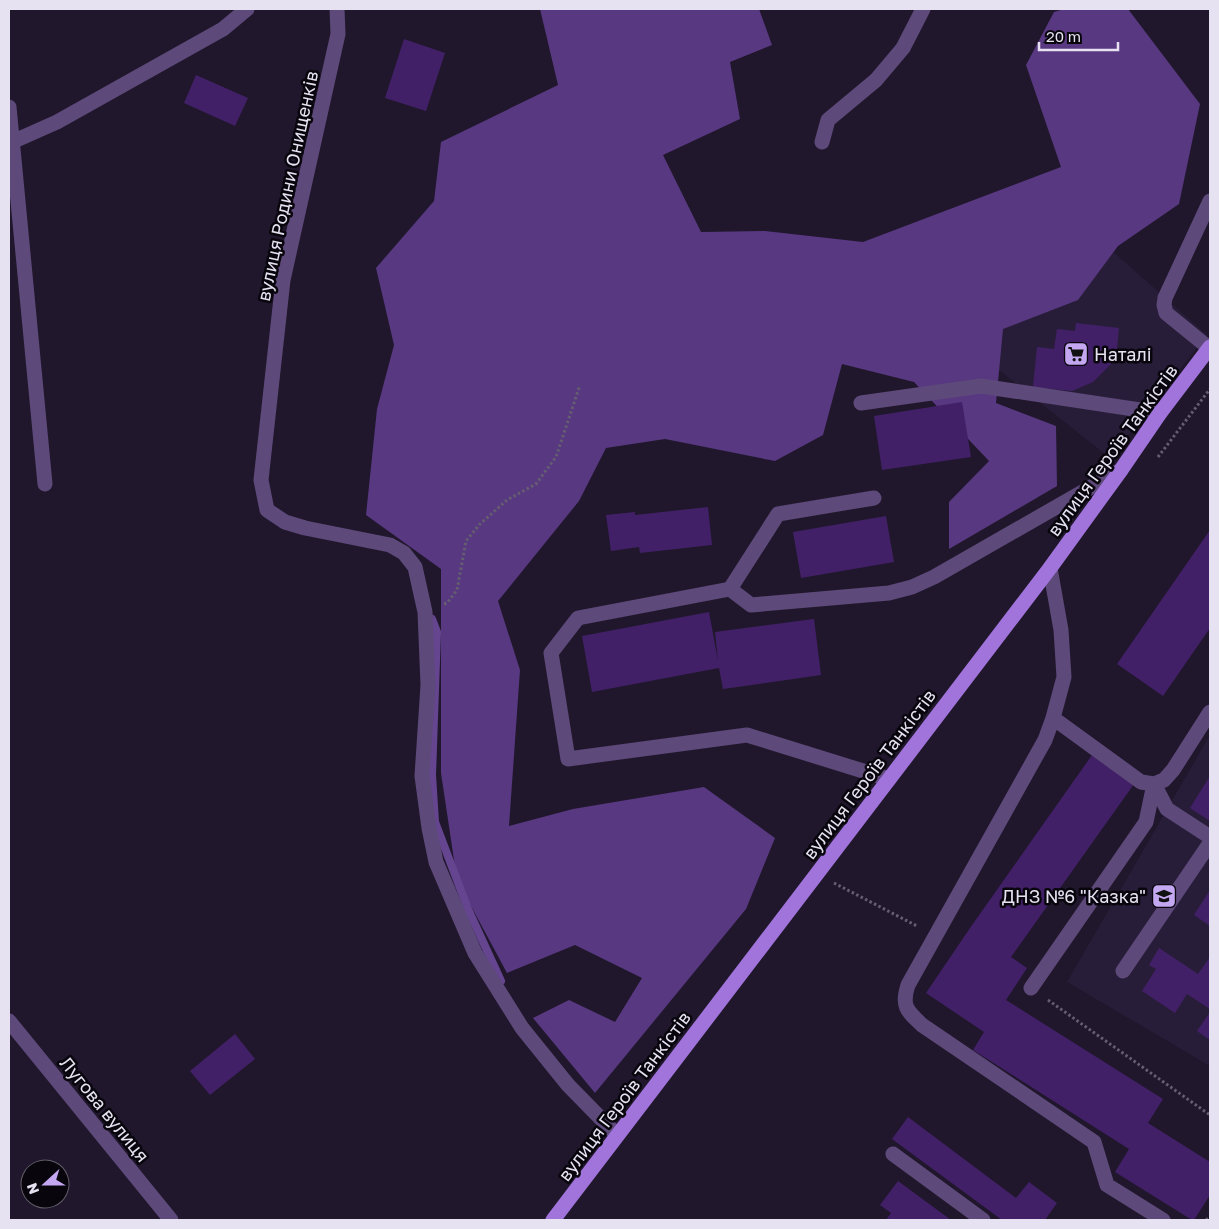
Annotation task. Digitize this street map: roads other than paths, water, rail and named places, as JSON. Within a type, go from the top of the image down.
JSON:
[{"type":"main road","name":"вулиця Героїв Танкістів","points":[[554,1220],[1050,568],[1160,413],[1210,347]]},
{"type":"street","points":[[12,142],[57,122],[223,29],[247,9]]},
{"type":"street","name":"вулиця Родини Онищенків","points":[[337,9],[338,34],[283,280],[261,480],[268,510],[286,522],[305,528],[390,545],[404,553],[415,567],[425,612],[428,685],[422,776],[436,862],[475,953],[522,1028],[568,1085],[617,1135]]},
{"type":"street","points":[[822,142],[828,120],[876,80],[903,48],[923,9]]},
{"type":"street","points":[[9,107],[45,484]]},
{"type":"street","points":[[1210,201],[1165,298],[1164,305],[1166,313],[1210,347]]},
{"type":"street","points":[[861,403],[981,386],[1160,413]]},
{"type":"street","points":[[730,589],[750,605],[890,593],[912,587],[934,577],[1121,470]]},
{"type":"street","points":[[874,498],[778,514],[730,589],[578,618],[552,653],[568,759],[747,735],[889,779]]},
{"type":"street","points":[[1050,568],[1061,630],[1064,677],[1053,718],[1044,740],[908,985],[904,996],[907,1010],[922,1025],[1094,1142],[1107,1185],[1163,1220]]},
{"type":"street","points":[[1053,718],[1141,782],[1154,784],[1164,780],[1173,770],[1210,712]]},
{"type":"street","points":[[1154,784],[1167,809],[1210,837]]},
{"type":"street","points":[[1031,988],[1146,822],[1154,784]]},
{"type":"street","points":[[1123,971],[1210,843]]},
{"type":"street","name":"Лугова вулиця","points":[[9,1021],[171,1220]]},
{"type":"street","points":[[893,1154],[983,1220]]},
{"type":"waterway","points":[[432,619],[437,632],[432,775],[435,822],[468,909],[501,981]]},
{"type":"place","name":"Наталі","points":[[1076,354]]},
{"type":"place","name":"ДНЗ №6 \"Казка\"","points":[[1164,896]]}]
